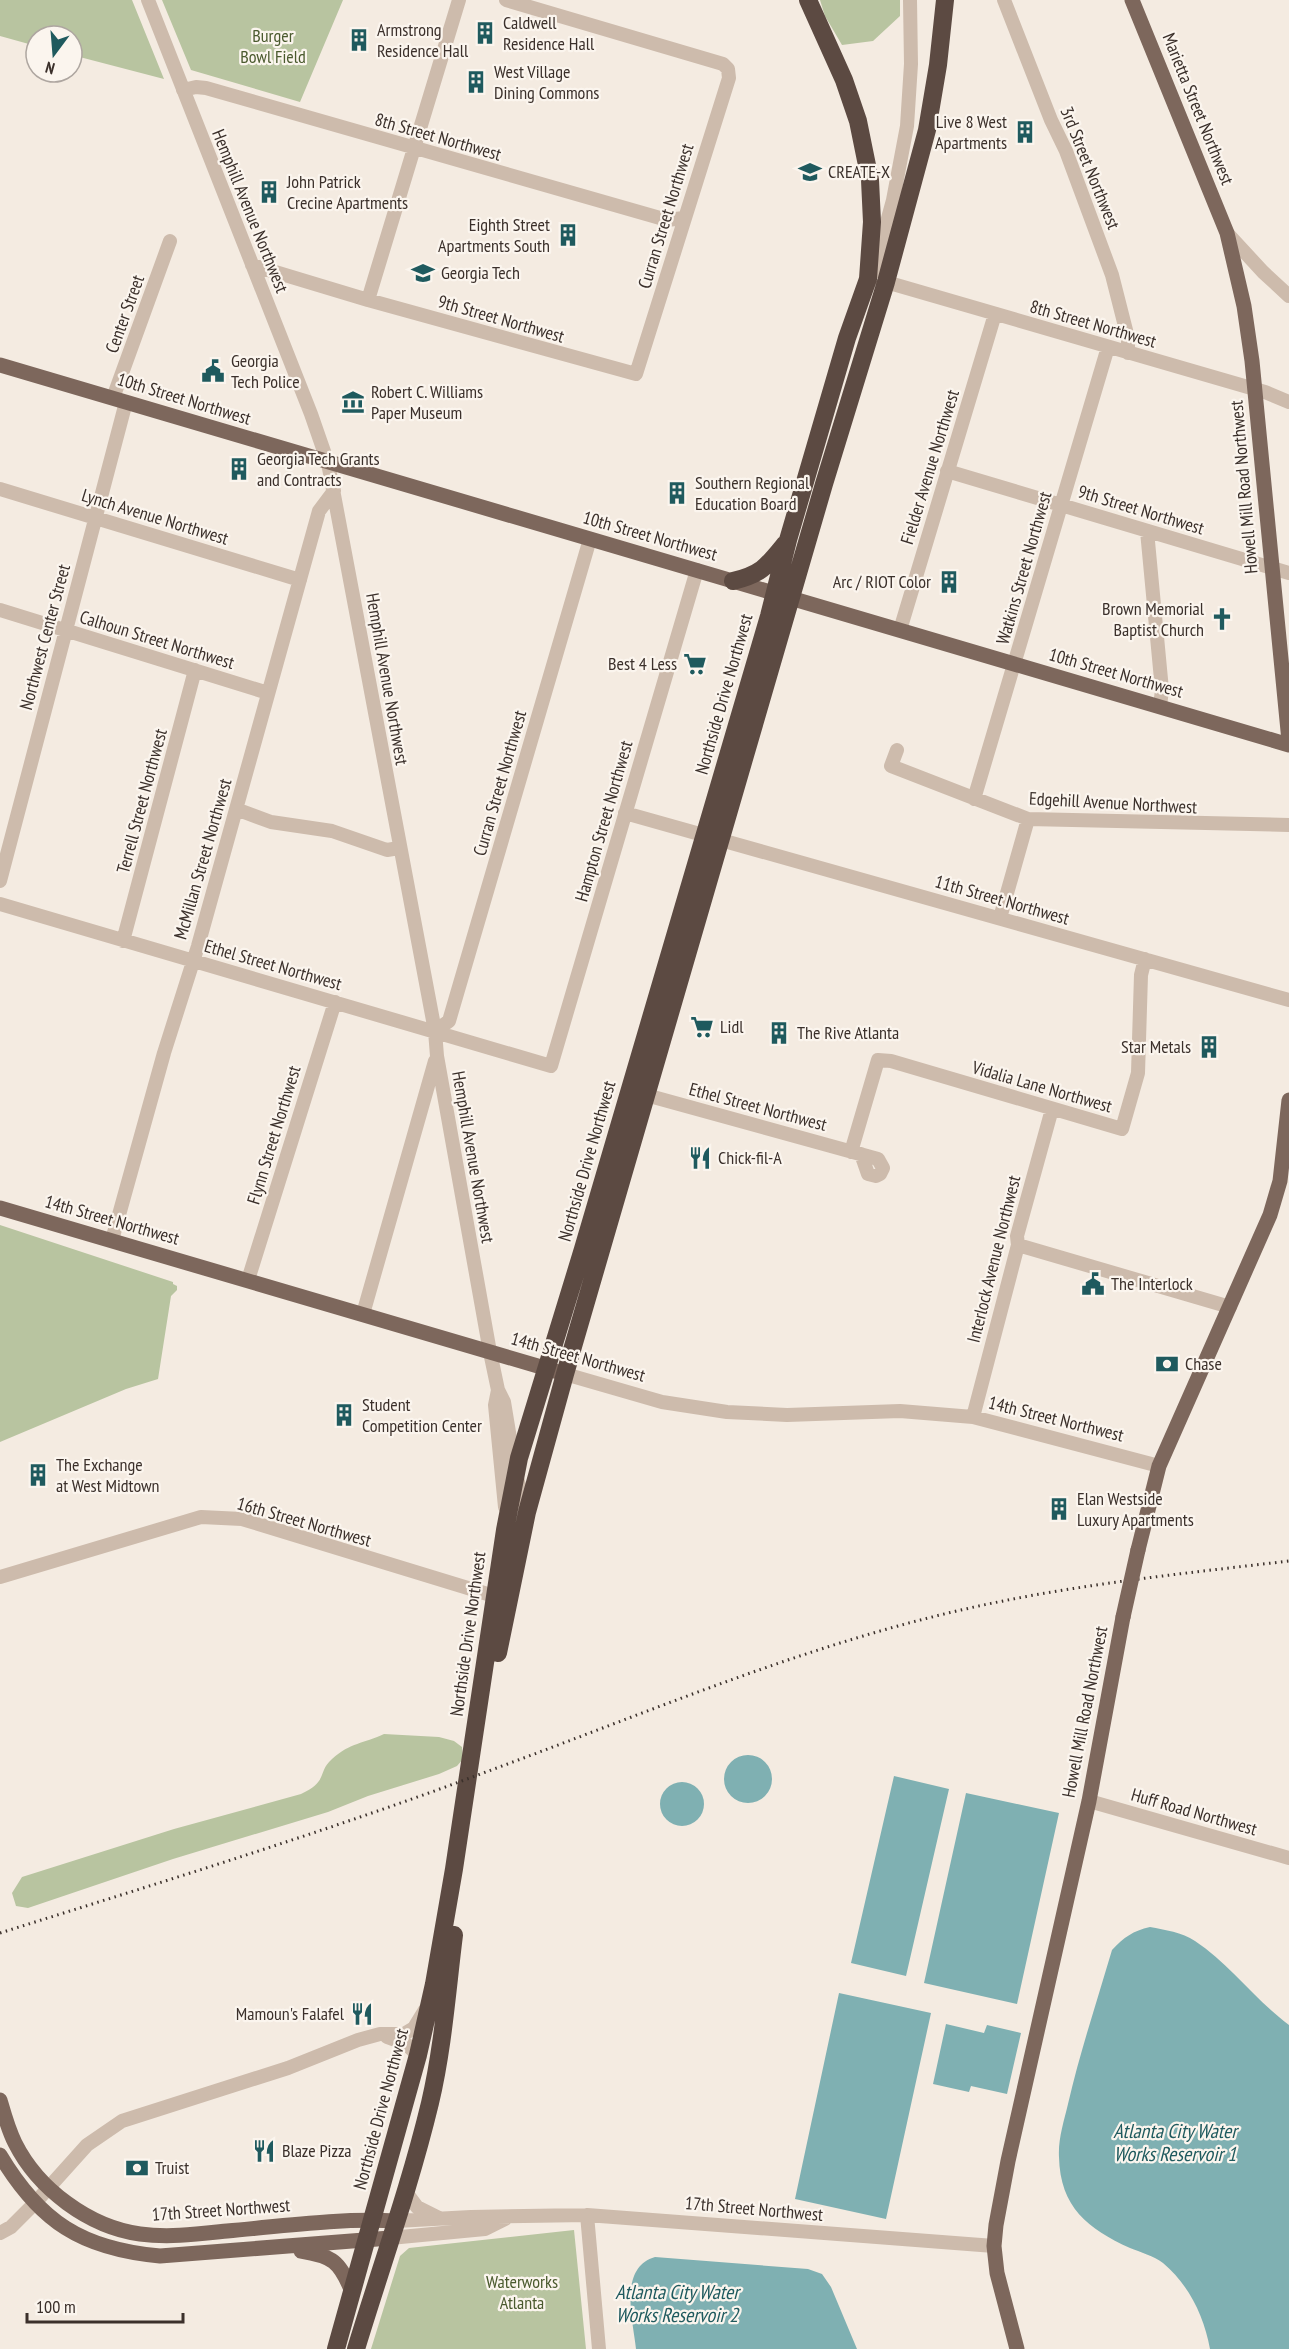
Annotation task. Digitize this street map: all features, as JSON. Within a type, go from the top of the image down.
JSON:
[{"type":"highway","name":"Northside Drive Northwest","points":[[783,596],[788,540],[847,338],[881,277],[872,222],[870,180],[858,121],[844,80],[808,0]]},
{"type":"highway","name":"Northside Drive Northwest","points":[[356,2349],[430,2102],[491,1686],[527,1512],[646,1095],[712,838],[783,596],[927,130],[938,65],[945,0]]},
{"type":"highway","points":[[733,581],[754,576],[765,568],[788,540]]},
{"type":"highway","name":"Northside Drive Northwest","points":[[336,2349],[368,2240],[430,2002],[458,1846],[494,1596],[516,1475],[658,993],[712,838]]},
{"type":"highway","points":[[646,1095],[642,1074],[658,1021],[658,993]]},
{"type":"main road","name":"Marietta Street Northwest","points":[[1132,0],[1227,233]]},
{"type":"main road","name":"Howell Mill Road Northwest","points":[[1227,233],[1244,306],[1255,390],[1289,743]]},
{"type":"main road","name":"10th Street Northwest","points":[[0,365],[1289,743]]},
{"type":"main road","name":"Howell Mill Road Northwest","points":[[1017,2349],[997,2273],[994,2246],[996,2225],[1008,2161],[1089,1801],[1123,1617],[1159,1466],[1284,1181],[1289,1100]]},
{"type":"main road","name":"14th Street Northwest","points":[[0,1208],[565,1374]]},
{"type":"main road","name":"17th Street Northwest","points":[[0,2100],[16,2144],[29,2164],[68,2204],[94,2221],[116,2229],[141,2234],[181,2235],[346,2220],[373,2220],[393,2230]]},
{"type":"main road","name":"17th Street Northwest","points":[[0,2155],[16,2182],[34,2204],[68,2229],[87,2239],[133,2253],[160,2256],[368,2240],[393,2230]]},
{"type":"main road","points":[[274,2247],[324,2254],[333,2260],[345,2275],[352,2292]]},
{"type":"street","name":"Hemphill Avenue Northwest","points":[[148,0],[311,414],[328,463],[435,1031],[437,1056],[490,1352],[498,1390],[504,1402],[516,1475],[527,1512]]},
{"type":"street","points":[[368,300],[459,0]]},
{"type":"street","name":"Curran Street Northwest","points":[[506,0],[723,64],[728,69],[729,78],[636,374]]},
{"type":"street","points":[[881,277],[875,270],[893,200],[907,126],[910,0]]},
{"type":"street","name":"3rd Street Northwest","points":[[1004,0],[1051,120],[1066,151],[1112,275],[1128,338],[1128,353]]},
{"type":"street","name":"8th Street Northwest","points":[[183,90],[195,87],[206,88],[667,220],[684,218]]},
{"type":"street","points":[[881,277],[898,210],[893,200]]},
{"type":"street","points":[[1227,233],[1258,268],[1289,296]]},
{"type":"street","name":"Center Street","points":[[119,400],[170,242]]},
{"type":"street","name":"9th Street Northwest","points":[[252,265],[368,300],[636,374]]},
{"type":"street","name":"8th Street Northwest","points":[[881,277],[994,314],[1289,402]]},
{"type":"street","name":"Fielder Avenue Northwest","points":[[900,630],[994,314]]},
{"type":"street","name":"Watkins Street Northwest","points":[[974,799],[1108,347]]},
{"type":"street","name":"Northwest Center Street","points":[[0,881],[95,518],[119,400]]},
{"type":"street","name":"9th Street Northwest","points":[[947,471],[1289,573]]},
{"type":"street","name":"Lynch Avenue Northwest","points":[[0,489],[300,580]]},
{"type":"street","name":"McMillan Street Northwest","points":[[112,1240],[319,511],[334,491]]},
{"type":"street","points":[[1147,531],[1162,690],[1160,706]]},
{"type":"street","name":"Curran Street Northwest","points":[[435,1031],[449,1022],[590,539]]},
{"type":"street","name":"Hampton Street Northwest","points":[[535,1061],[551,1066],[697,570]]},
{"type":"street","name":"Calhoun Street Northwest","points":[[0,610],[268,693]]},
{"type":"street","name":"Terrell Street Northwest","points":[[123,941],[195,670]]},
{"type":"street","name":"Edgehill Avenue Northwest","points":[[897,750],[891,766],[1028,819],[1289,825]]},
{"type":"street","points":[[236,808],[271,822],[332,831],[387,850],[399,848]]},
{"type":"street","name":"11th Street Northwest","points":[[625,813],[1289,1000]]},
{"type":"street","points":[[1000,918],[1028,819]]},
{"type":"street","name":"Ethel Street Northwest","points":[[0,904],[535,1061]]},
{"type":"street","name":"Vidalia Lane Northwest","points":[[856,1153],[878,1060],[891,1060],[1122,1129],[1138,1073],[1141,975],[1145,959]]},
{"type":"street","name":"Flynn Street Northwest","points":[[248,1280],[335,1002]]},
{"type":"street","points":[[363,1314],[437,1056]]},
{"type":"street","name":"Ethel Street Northwest","points":[[646,1095],[856,1153]]},
{"type":"street","name":"Interlock Avenue Northwest","points":[[972,1418],[1018,1245],[1017,1236],[1052,1109]]},
{"type":"street","points":[[1018,1245],[1230,1307]]},
{"type":"street","name":"14th Street Northwest","points":[[565,1374],[662,1402],[727,1412],[787,1415],[900,1411],[972,1418],[1159,1466]]},
{"type":"street","name":"Hemphill Avenue Northwest","points":[[498,1390],[495,1404],[507,1521]]},
{"type":"street","name":"16th Street Northwest","points":[[0,1577],[201,1517],[242,1520],[494,1596]]},
{"type":"street","name":"Huff Road Northwest","points":[[1089,1801],[1289,1858]]},
{"type":"street","points":[[0,2233],[11,2227],[34,2204],[87,2145],[122,2121],[288,2068],[358,2040],[380,2034],[409,2032],[418,2023],[430,2002]]},
{"type":"street","points":[[380,2034],[406,2044],[418,2055]]},
{"type":"street","points":[[405,2191],[417,2207],[444,2220]]},
{"type":"street","points":[[587,2215],[599,2349]]},
{"type":"street","name":"17th Street Northwest","points":[[393,2230],[444,2220],[587,2215],[994,2246]]},
{"type":"street","name":"17th Street Northwest","points":[[393,2230],[485,2229],[510,2217]]},
{"type":"green space","points":[[0,0],[132,0],[164,79],[84,58],[84,24],[24,24],[24,43],[0,36]]},
{"type":"green space","name":"Burger Bowl Field","points":[[162,0],[343,0],[300,102],[191,70]]},
{"type":"green space","points":[[820,0],[900,0],[900,16],[873,41],[842,45],[825,16]]},
{"type":"green space","points":[[0,1225],[173,1282],[177,1290],[171,1296],[158,1379],[126,1389],[0,1442]]},
{"type":"green space","points":[[384,1734],[439,1737],[454,1741],[462,1747],[463,1759],[457,1766],[439,1774],[368,1796],[328,1812],[173,1859],[28,1908],[16,1906],[12,1893],[22,1877],[174,1829],[301,1794],[316,1785],[325,1768],[339,1753]]},
{"type":"green space","name":"Waterworks Atlanta","points":[[574,2230],[586,2349],[371,2349],[400,2256],[409,2248]]},
{"type":"water","points":[[743,1755],[753,1755],[765,1762],[772,1774],[772,1784],[765,1796],[753,1803],[743,1803],[728,1792],[724,1784],[724,1774],[735,1759]]},
{"type":"water","points":[[894,1776],[949,1789],[906,1976],[851,1963]]},
{"type":"water","points":[[682,1782],[691,1783],[698,1788],[703,1795],[703,1813],[698,1820],[691,1825],[682,1826],[673,1825],[666,1820],[661,1813],[660,1804],[661,1795],[666,1788],[673,1783]]},
{"type":"water","points":[[966,1793],[1059,1813],[1017,2004],[924,1983]]},
{"type":"water","name":"Atlanta City Water Works Reservoir 1","points":[[1150,1927],[1179,1933],[1208,1950],[1289,2025],[1289,2349],[1210,2349],[1204,2325],[1194,2302],[1172,2272],[1151,2256],[1115,2241],[1089,2224],[1071,2203],[1065,2190],[1061,2174],[1059,2144],[1078,2065],[1112,1950],[1129,1935]]},
{"type":"water","points":[[839,1993],[931,2013],[886,2219],[795,2199]]},
{"type":"water","points":[[946,2024],[984,2033],[987,2025],[1021,2033],[1007,2094],[971,2086],[969,2092],[933,2084]]},
{"type":"water","name":"Atlanta City Water Works Reservoir 2","points":[[655,2257],[808,2269],[822,2274],[831,2287],[857,2349],[636,2349],[630,2296],[632,2283],[643,2263]]},
{"type":"railway","points":[[0,1933],[372,1813],[725,1682],[842,1642],[901,1625],[1002,1601],[1124,1581],[1289,1561]]},
{"type":"place","name":"Caldwell Residence Hall","points":[[485,33]]},
{"type":"place","name":"Armstrong Residence Hall","points":[[359,40]]},
{"type":"place","name":"West Village Dining Commons","points":[[476,82]]},
{"type":"place","name":"Live 8 West Apartments","points":[[1025,132]]},
{"type":"place","name":"CREATE-X","points":[[810,172]]},
{"type":"place","name":"John Patrick Crecine Apartments","points":[[269,192]]},
{"type":"place","name":"Eighth Street Apartments South","points":[[568,235]]},
{"type":"place","name":"Georgia Tech","points":[[423,273]]},
{"type":"place","name":"Georgia Tech Police","points":[[213,371]]},
{"type":"place","name":"Robert C. Williams Paper Museum","points":[[353,402]]},
{"type":"place","name":"Georgia Tech Grants and Contracts","points":[[239,469]]},
{"type":"place","name":"Southern Regional Education Board","points":[[677,493]]},
{"type":"place","name":"Arc / RIOT Color","points":[[949,582]]},
{"type":"place","name":"Brown Memorial Baptist Church","points":[[1222,619]]},
{"type":"place","name":"Best 4 Less","points":[[695,664]]},
{"type":"place","name":"Lidl","points":[[702,1027]]},
{"type":"place","name":"The Rive Atlanta","points":[[779,1033]]},
{"type":"place","name":"Star Metals","points":[[1209,1047]]},
{"type":"place","name":"Chick-fil-A","points":[[700,1158]]},
{"type":"place","name":"The Interlock","points":[[1093,1284]]},
{"type":"place","name":"Chase","points":[[1167,1364]]},
{"type":"place","name":"Student Competition Center","points":[[344,1415]]},
{"type":"place","name":"The Exchange at West Midtown","points":[[38,1475]]},
{"type":"place","name":"Elan Westside Luxury Apartments","points":[[1059,1509]]},
{"type":"place","name":"Mamoun's Falafel","points":[[362,2014]]},
{"type":"place","name":"Blaze Pizza","points":[[264,2151]]},
{"type":"place","name":"Truist","points":[[137,2168]]}]
